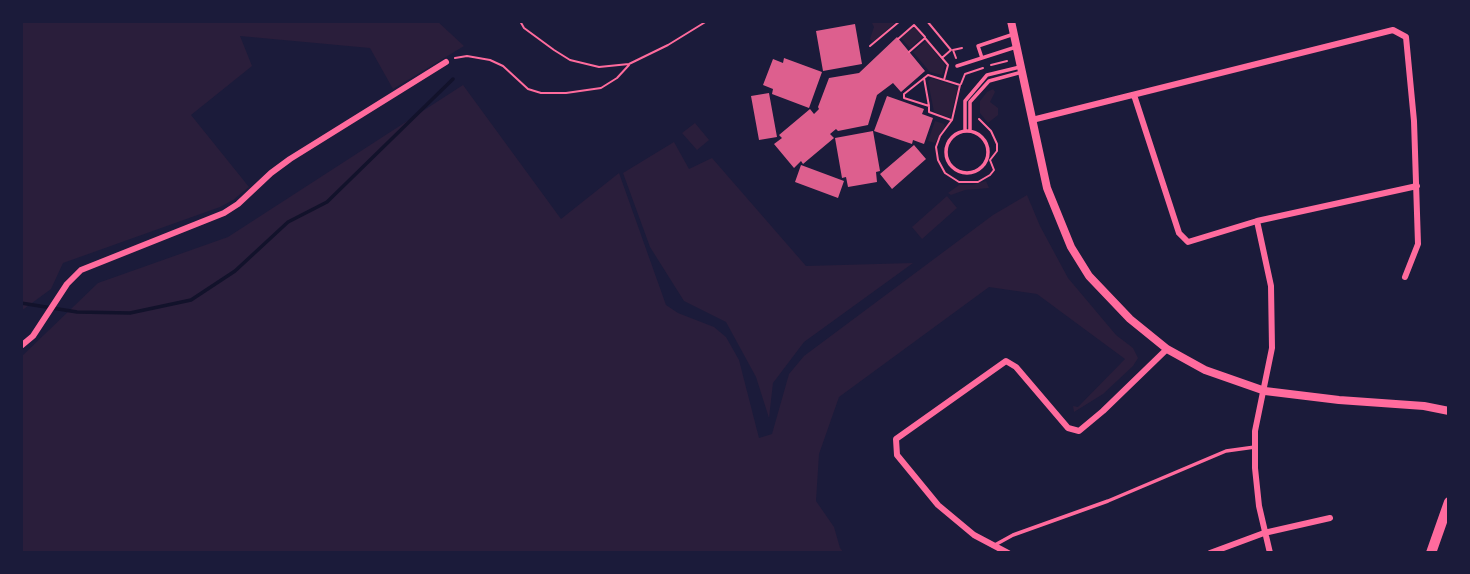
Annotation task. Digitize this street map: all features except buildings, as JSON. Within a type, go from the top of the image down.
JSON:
[{"type":"main road","points":[[1432,553],[1449,502]]},
{"type":"street","points":[[1012,21],[1047,188],[1071,247],[1098,284],[1130,319],[1167,349],[1205,370],[1265,391],[1314,398],[1424,406],[1449,411]]},
{"type":"street","points":[[1032,120],[1393,30],[1406,37],[1414,121],[1418,243],[1405,277]]},
{"type":"street","points":[[21,346],[33,336],[67,284],[81,270],[224,213],[290,159],[446,62]]},
{"type":"street","points":[[1133,95],[1179,233],[1188,242],[1257,221],[1417,186]]},
{"type":"street","points":[[1257,221],[1271,286],[1272,348],[1255,431],[1259,506],[1270,553]]},
{"type":"street","points":[[1008,553],[965,529],[938,505],[897,456],[896,439],[1006,361],[1016,367],[1068,428],[1079,431],[1167,349]]},
{"type":"street","points":[[1210,553],[1264,533],[1330,518]]},
{"type":"lane","points":[[982,58],[978,46],[1016,34]]},
{"type":"lane","points":[[957,66],[1018,47]]},
{"type":"lane","points":[[968,131],[970,102],[989,80],[1023,69]]},
{"type":"lane","points":[[968,131],[983,139],[988,153],[982,166],[970,172],[963,172],[952,167],[946,155],[949,142],[958,133],[968,131]]},
{"type":"lane","points":[[993,546],[1013,535],[1108,501],[1226,451],[1255,447]]},
{"type":"path","points":[[520,21],[524,28],[570,60],[598,67],[629,64],[668,45],[707,21]]},
{"type":"path","points":[[870,46],[900,21]]},
{"type":"path","points":[[927,21],[951,50],[942,58]]},
{"type":"path","points":[[898,38],[915,25],[948,65],[944,79],[928,75],[904,94],[904,98],[929,106]]},
{"type":"path","points":[[909,52],[925,38]]},
{"type":"path","points":[[952,82],[957,66],[953,50],[962,48]]},
{"type":"path","points":[[446,62],[467,56],[490,60],[503,66],[527,89],[541,93],[601,88],[617,78],[629,64]]},
{"type":"path","points":[[925,78],[929,112],[952,120]]},
{"type":"shaded area","points":[[21,21],[437,21],[464,46],[393,89],[370,48],[240,36],[252,66],[191,115],[249,187],[220,207],[63,263],[51,289],[21,311]]},
{"type":"shaded area","points":[[871,21],[897,21],[873,42],[870,39],[874,27]]},
{"type":"shaded area","points":[[914,27],[923,37],[910,48],[901,38]]},
{"type":"shaded area","points":[[926,41],[945,65],[942,75],[930,72],[913,52]]},
{"type":"shaded area","points":[[931,78],[958,87],[950,118],[934,112],[928,81]]},
{"type":"shaded area","points":[[463,85],[561,219],[619,173],[666,305],[678,313],[714,327],[726,337],[739,360],[759,438],[772,434],[789,374],[804,356],[993,215],[1027,195],[1068,278],[1116,335],[1133,348],[1138,358],[1103,394],[1074,412],[1073,406],[1078,407],[1125,359],[1037,294],[989,287],[839,397],[819,454],[816,501],[834,527],[844,553],[21,553],[21,357],[98,283],[228,237]]},
{"type":"shaded area","points":[[993,89],[995,92],[990,102],[998,108],[998,115],[988,123],[980,113],[980,101]]},
{"type":"shaded area","points":[[935,121],[945,127],[935,143],[928,141]]},
{"type":"shaded area","points":[[695,123],[709,140],[697,150],[682,133]]},
{"type":"shaded area","points":[[674,142],[689,169],[712,158],[806,266],[913,263],[804,342],[773,383],[769,418],[756,377],[726,322],[684,301],[650,247],[623,173]]},
{"type":"shaded area","points":[[986,181],[989,188],[965,190],[951,195],[948,193],[959,185]]},
{"type":"shaded area","points":[[947,196],[957,208],[922,239],[912,227]]},
{"type":"waterway","points":[[21,303],[77,312],[130,313],[191,300],[235,271],[288,222],[327,202],[453,79]]}]
